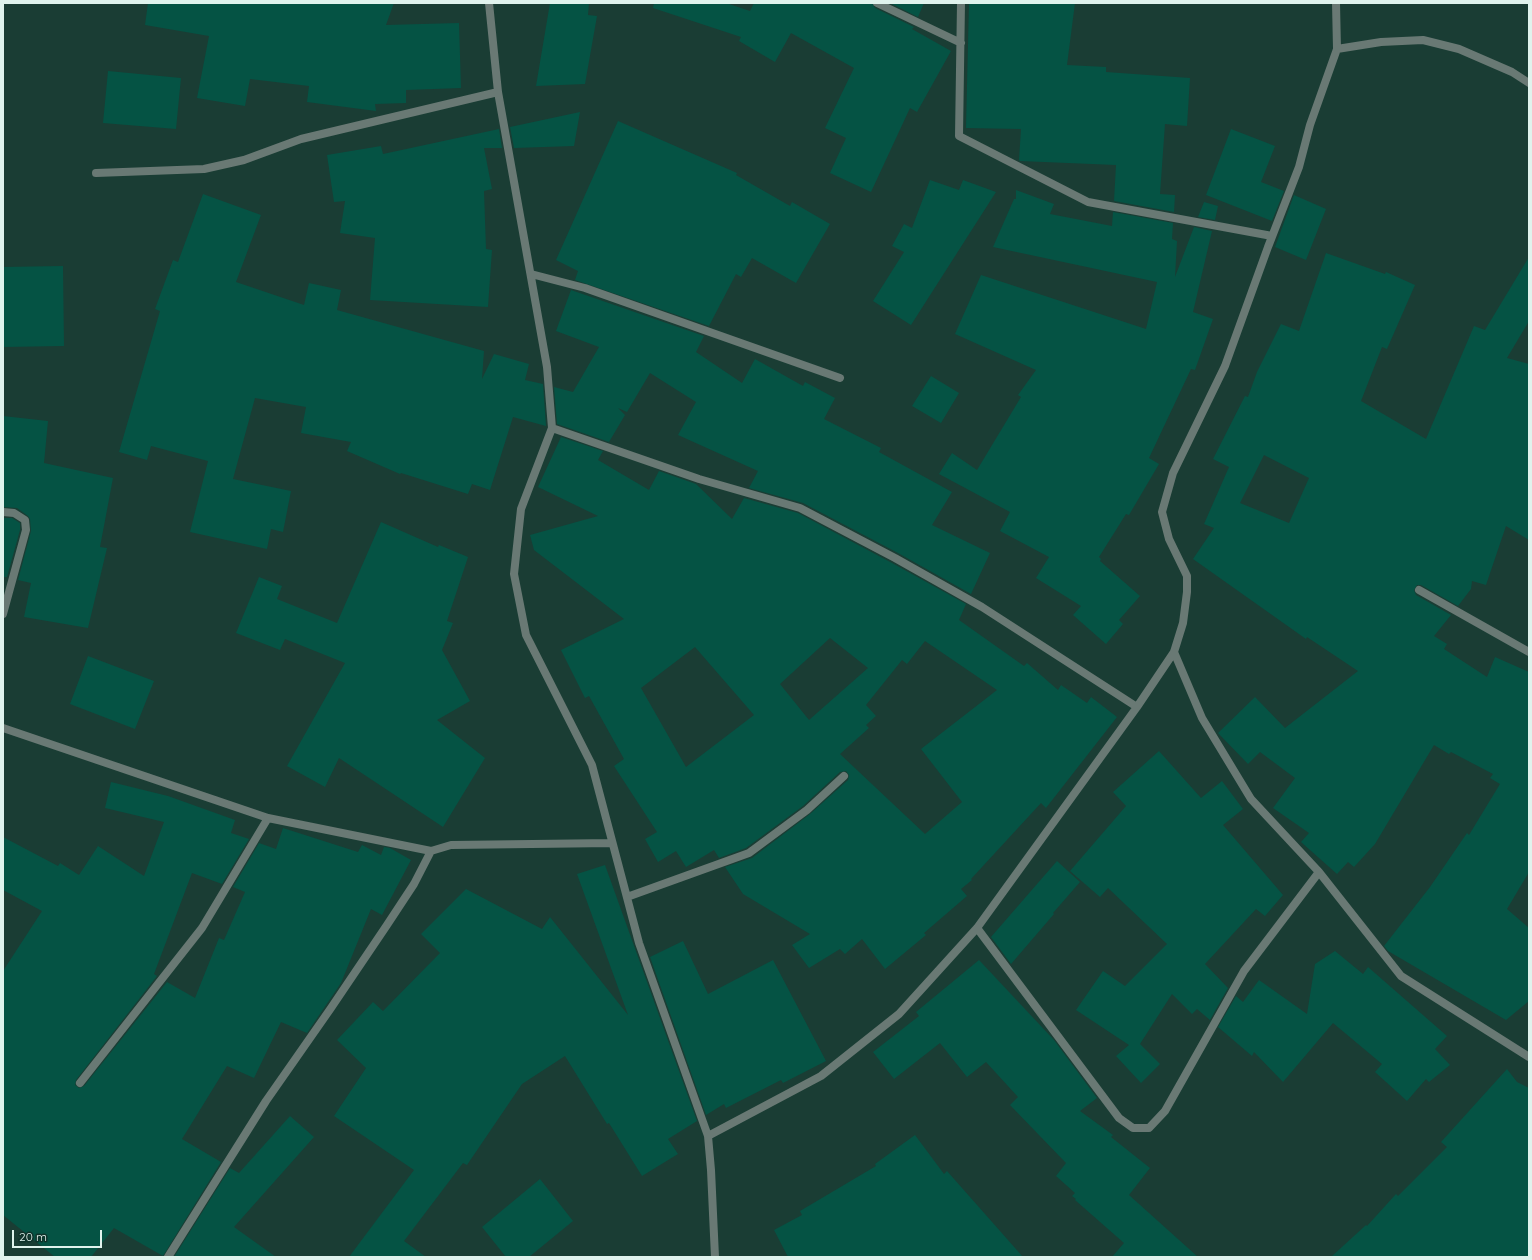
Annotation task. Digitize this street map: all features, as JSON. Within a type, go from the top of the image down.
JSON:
[{"type":"street","points":[[489,3],[498,92],[547,367],[552,428],[521,509],[514,574],[526,635],[592,765],[639,943],[708,1136],[715,1257]]},
{"type":"street","points":[[877,3],[961,43]]},
{"type":"street","points":[[961,3],[959,136],[1088,202],[1272,236]]},
{"type":"street","points":[[708,1136],[821,1076],[899,1014],[977,928],[1137,707],[1174,652],[1183,623],[1188,592],[1187,576],[1169,539],[1162,512],[1173,473],[1225,366],[1272,236],[1299,167],[1310,125],[1338,49],[1336,3]]},
{"type":"street","points":[[1338,49],[1381,42],[1423,40],[1459,48],[1512,72],[1529,83]]},
{"type":"street","points":[[96,173],[204,169],[244,160],[301,139],[498,92]]},
{"type":"street","points":[[531,274],[585,288],[840,378]]},
{"type":"street","points":[[552,428],[700,479],[800,508],[894,558],[982,608],[1137,707]]},
{"type":"street","points":[[3,512],[14,513],[25,520],[26,530],[3,614]]},
{"type":"street","points":[[1419,590],[1529,652]]},
{"type":"street","points":[[1174,652],[1202,718],[1251,799],[1319,872],[1401,976],[1529,1057]]},
{"type":"street","points":[[3,728],[268,818],[431,851],[451,845],[612,843]]},
{"type":"street","points":[[627,897],[749,853],[807,810],[844,776]]},
{"type":"street","points":[[80,1083],[202,928],[268,818]]},
{"type":"street","points":[[168,1257],[266,1101],[331,1008],[414,884],[431,851]]},
{"type":"street","points":[[977,928],[1119,1118],[1133,1128],[1149,1128],[1165,1111],[1244,971],[1319,872]]},
{"type":"building","points":[[148,3],[394,3],[386,25],[459,23],[461,88],[406,90],[406,103],[375,104],[376,111],[307,102],[309,86],[250,79],[245,106],[197,98],[209,36],[145,25]]},
{"type":"building","points":[[550,3],[589,3],[588,15],[597,16],[585,84],[536,86]]},
{"type":"building","points":[[654,3],[726,3],[750,11],[754,3],[872,3],[875,8],[914,27],[912,29],[951,51],[917,112],[910,108],[871,192],[830,173],[846,138],[825,128],[854,68],[791,33],[775,62],[739,41],[741,37],[653,8]]},
{"type":"building","points":[[890,3],[924,3],[918,17]]},
{"type":"building","points":[[969,3],[1075,3],[1067,65],[1106,67],[1106,72],[1190,78],[1187,126],[1165,124],[1160,194],[1175,195],[1174,212],[1114,201],[1116,165],[1020,161],[1021,129],[966,128]]},
{"type":"building","points":[[108,71],[181,78],[176,129],[103,123]]},
{"type":"building","points":[[580,112],[574,146],[514,148],[510,127]]},
{"type":"building","points":[[618,121],[737,173],[736,175],[790,206],[792,202],[830,224],[796,283],[752,258],[741,277],[736,274],[709,326],[575,280],[578,271],[556,260]]},
{"type":"building","points":[[499,129],[502,148],[484,148],[492,189],[484,191],[486,249],[492,250],[488,307],[370,300],[375,238],[340,233],[345,201],[334,202],[327,155],[381,146],[383,154]]},
{"type":"building","points":[[1231,129],[1275,146],[1261,182],[1284,191],[1272,221],[1206,195]]},
{"type":"building","points":[[930,180],[959,190],[963,180],[996,192],[911,325],[873,301],[904,252],[892,246],[904,224],[912,228]]},
{"type":"building","points":[[1016,190],[1054,204],[1050,214],[1112,226],[1113,212],[1173,223],[1172,239],[1177,241],[1175,277],[1194,227],[1212,231],[1193,312],[1213,319],[1195,370],[1191,369],[1149,458],[1159,464],[1129,515],[1126,514],[1099,557],[1101,559],[1100,561],[1140,596],[1119,620],[1123,624],[1106,644],[1073,615],[1081,606],[1036,578],[1049,557],[1000,531],[1010,512],[939,474],[952,453],[977,470],[1021,397],[1018,395],[1036,370],[955,334],[981,275],[1146,329],[1157,282],[993,247],[1014,199],[1016,199]]},
{"type":"building","points":[[203,194],[261,215],[236,282],[304,305],[309,283],[341,290],[337,310],[484,351],[482,379],[494,354],[529,364],[525,380],[543,384],[546,426],[513,417],[490,490],[472,484],[468,494],[401,473],[400,474],[347,451],[351,442],[301,433],[306,407],[255,398],[233,479],[291,491],[283,532],[271,529],[267,549],[190,532],[208,461],[151,446],[147,460],[119,452],[160,311],[155,309],[173,260],[178,262]]},
{"type":"building","points":[[1294,195],[1326,209],[1306,260],[1275,247]]},
{"type":"building","points":[[1204,202],[1218,206],[1215,220],[1198,217]]},
{"type":"building","points":[[1326,253],[1385,274],[1386,272],[1415,285],[1387,349],[1382,347],[1361,401],[1426,439],[1474,326],[1485,330],[1529,257],[1529,321],[1507,358],[1529,364],[1529,540],[1506,526],[1486,585],[1472,581],[1471,589],[1458,606],[1421,585],[1417,585],[1414,590],[1416,595],[1451,615],[1434,636],[1447,644],[1444,649],[1487,677],[1495,657],[1529,672],[1529,872],[1507,909],[1529,928],[1529,1001],[1506,1020],[1388,951],[1384,946],[1430,887],[1467,833],[1469,835],[1500,784],[1490,778],[1493,774],[1451,752],[1449,754],[1434,745],[1375,844],[1354,867],[1348,862],[1337,874],[1301,842],[1309,833],[1273,808],[1295,778],[1260,752],[1248,764],[1218,733],[1255,697],[1285,728],[1358,671],[1307,637],[1306,639],[1193,559],[1214,528],[1204,524],[1229,467],[1213,459],[1245,396],[1248,397],[1257,372],[1281,324],[1299,331]],"holes":[[[1264,455],[1309,478],[1289,523],[1240,503]]]},
{"type":"building","points":[[63,266],[64,346],[3,347],[3,267]]},
{"type":"building","points":[[571,290],[704,336],[696,352],[742,383],[755,359],[803,386],[805,382],[835,398],[824,419],[881,448],[879,452],[952,492],[932,525],[990,553],[971,594],[898,553],[803,503],[749,488],[758,471],[678,435],[696,402],[650,373],[627,412],[618,408],[625,415],[609,442],[557,424],[554,387],[573,392],[599,347],[556,331]]},
{"type":"building","points":[[931,376],[959,393],[941,423],[912,406]]},
{"type":"building","points":[[3,416],[48,421],[44,463],[113,478],[100,547],[107,548],[88,628],[24,617],[31,583],[18,580],[31,531],[30,519],[17,508],[3,507]]},
{"type":"building","points":[[561,437],[603,451],[598,460],[649,490],[659,471],[696,484],[732,519],[744,498],[798,513],[966,604],[959,620],[1024,666],[1027,663],[1058,690],[1061,685],[1087,703],[1091,697],[1117,717],[1046,808],[1041,803],[971,879],[972,880],[961,889],[967,896],[924,933],[926,935],[885,969],[862,939],[845,954],[840,949],[809,968],[792,945],[810,934],[743,894],[725,867],[752,858],[810,814],[848,780],[849,775],[846,771],[840,772],[803,806],[746,848],[719,858],[714,850],[686,867],[676,851],[658,862],[645,839],[657,832],[614,766],[624,759],[589,696],[585,698],[561,650],[624,619],[534,550],[530,535],[598,516],[538,487]],"holes":[[[830,638],[868,668],[809,720],[780,684]],[[925,641],[997,690],[921,749],[962,802],[925,834],[840,754],[869,728],[866,725],[876,716],[866,705],[902,660],[907,664]],[[695,647],[754,715],[686,767],[641,688]]]},
{"type":"building","points":[[3,518],[12,518],[20,523],[20,530],[7,577],[3,577]]},
{"type":"building","points":[[381,522],[438,547],[439,545],[468,557],[447,621],[453,623],[442,650],[470,701],[437,720],[485,758],[443,827],[339,758],[325,787],[287,766],[345,663],[285,639],[280,650],[236,633],[259,577],[282,586],[277,599],[337,623]]},
{"type":"building","points":[[88,656],[154,681],[135,729],[70,704]]},
{"type":"building","points":[[1159,751],[1201,798],[1222,781],[1243,809],[1223,825],[1283,895],[1265,916],[1256,909],[1205,964],[1228,988],[1210,1020],[1197,1009],[1192,1014],[1172,994],[1140,1044],[1160,1064],[1141,1083],[1116,1056],[1129,1045],[1076,1010],[1103,971],[1125,986],[1167,944],[1108,888],[1100,897],[1070,871],[1126,806],[1113,792]]},
{"type":"building","points":[[111,782],[168,796],[235,820],[231,833],[249,839],[222,884],[192,873],[154,974],[157,976],[76,1080],[75,1085],[79,1088],[84,1086],[167,982],[195,998],[219,938],[224,940],[245,892],[233,887],[259,843],[276,849],[283,828],[358,852],[362,845],[381,855],[384,847],[390,848],[411,860],[382,915],[371,909],[341,983],[307,1033],[281,1022],[254,1078],[227,1066],[182,1139],[221,1162],[163,1256],[114,1228],[91,1257],[55,1257],[3,1215],[3,971],[42,911],[3,890],[3,837],[58,866],[60,863],[79,875],[98,846],[144,876],[164,822],[105,808]]},
{"type":"building","points":[[1057,861],[1080,882],[1011,964],[991,937]]},
{"type":"building","points":[[605,865],[697,1121],[668,1139],[678,1154],[642,1176],[609,1123],[607,1124],[565,1056],[522,1084],[467,1165],[463,1163],[404,1241],[426,1257],[349,1257],[414,1170],[334,1116],[366,1068],[337,1040],[373,1002],[383,1011],[440,953],[421,934],[466,889],[542,929],[550,917],[628,1015],[577,874]]},
{"type":"building","points":[[683,941],[708,994],[773,960],[826,1061],[783,1083],[781,1080],[726,1108],[724,1104],[706,1115],[650,957]]},
{"type":"building","points":[[1335,951],[1363,974],[1368,967],[1447,1036],[1435,1049],[1450,1065],[1429,1082],[1426,1079],[1407,1101],[1375,1072],[1382,1064],[1333,1023],[1283,1082],[1254,1052],[1252,1056],[1218,1027],[1236,996],[1243,1002],[1259,980],[1307,1014],[1315,964]]},
{"type":"building","points":[[979,960],[1054,1040],[1097,1098],[1080,1111],[1113,1135],[1111,1137],[1150,1168],[1129,1195],[1198,1257],[1112,1257],[1124,1243],[1075,1200],[1076,1199],[1072,1196],[1075,1193],[1056,1176],[1066,1163],[1010,1105],[1018,1097],[986,1062],[967,1077],[940,1043],[894,1079],[873,1052],[919,1016],[916,1012]]},
{"type":"building","points":[[1507,1069],[1517,1082],[1529,1088],[1529,1257],[1331,1257],[1366,1225],[1367,1226],[1396,1194],[1398,1196],[1447,1147],[1441,1142]]},
{"type":"building","points":[[290,1116],[314,1137],[234,1227],[276,1257],[174,1257],[230,1168],[239,1173]]},
{"type":"building","points":[[915,1135],[944,1174],[947,1171],[1023,1257],[788,1257],[774,1230],[802,1215],[800,1211],[876,1166],[875,1164]]},
{"type":"building","points":[[540,1179],[573,1221],[529,1257],[506,1257],[482,1227]]}]
